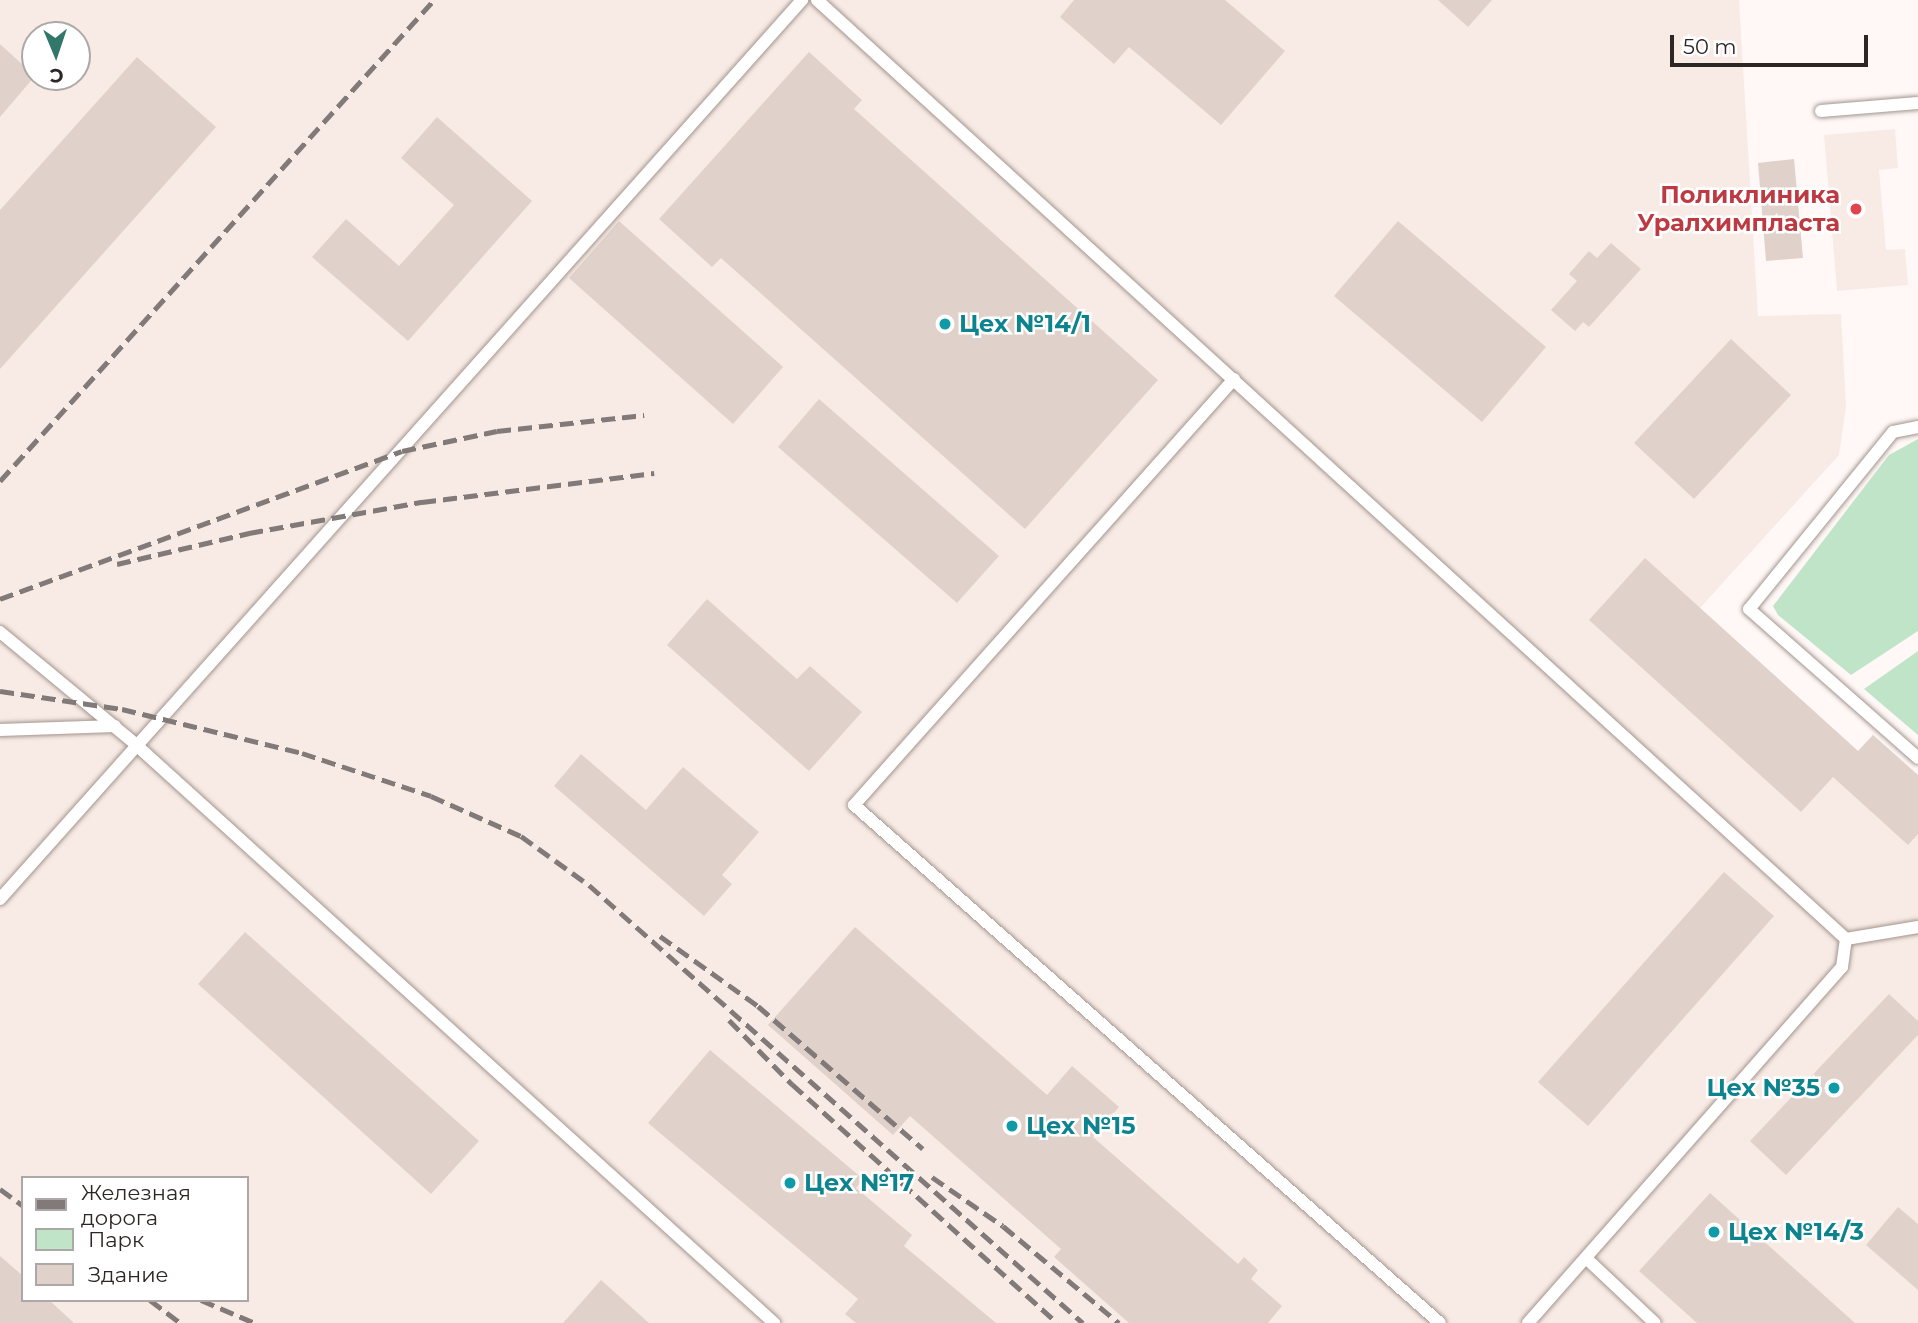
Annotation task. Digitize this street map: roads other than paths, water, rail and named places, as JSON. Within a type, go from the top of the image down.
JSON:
[{"type":"lane","points":[[0,899],[134,743],[802,0]]},
{"type":"lane","points":[[817,0],[1846,939]]},
{"type":"lane","points":[[1821,111],[1918,103]]},
{"type":"lane","points":[[1234,379],[854,805],[1440,1323]]},
{"type":"lane","points":[[1918,427],[1893,432],[1749,609],[1918,758]]},
{"type":"lane","points":[[0,632],[115,726],[774,1323]]},
{"type":"lane","points":[[0,730],[115,726]]},
{"type":"lane","points":[[1846,939],[1918,927]]},
{"type":"lane","points":[[1528,1323],[1842,967],[1846,939]]},
{"type":"lane","points":[[1587,1259],[1655,1323]]},
{"type":"railway","points":[[0,481],[434,0]]},
{"type":"railway","points":[[0,599],[402,451],[497,431],[644,415]]},
{"type":"railway","points":[[117,564],[249,533],[422,502],[654,473]]},
{"type":"railway","points":[[0,691],[122,709],[302,753],[431,796],[521,836],[589,885],[1083,1323]]},
{"type":"railway","points":[[660,936],[758,1006],[923,1149]]},
{"type":"railway","points":[[729,1020],[792,1084],[1057,1323]]},
{"type":"railway","points":[[932,1177],[1003,1226],[1119,1323]]},
{"type":"railway","points":[[0,1189],[21,1205]]},
{"type":"railway","points":[[153,1302],[181,1323]]},
{"type":"railway","points":[[206,1302],[255,1323]]},
{"type":"place","name":"Поликлиника Уралхимпласта","points":[[1856,209]]},
{"type":"place","name":"Цех №14/1","points":[[945,324]]},
{"type":"place","name":"Цех №35","points":[[1834,1088]]},
{"type":"place","name":"Цех №15","points":[[1012,1126]]},
{"type":"place","name":"Цех №17","points":[[790,1183]]},
{"type":"place","name":"Цех №14/3","points":[[1714,1232]]}]
